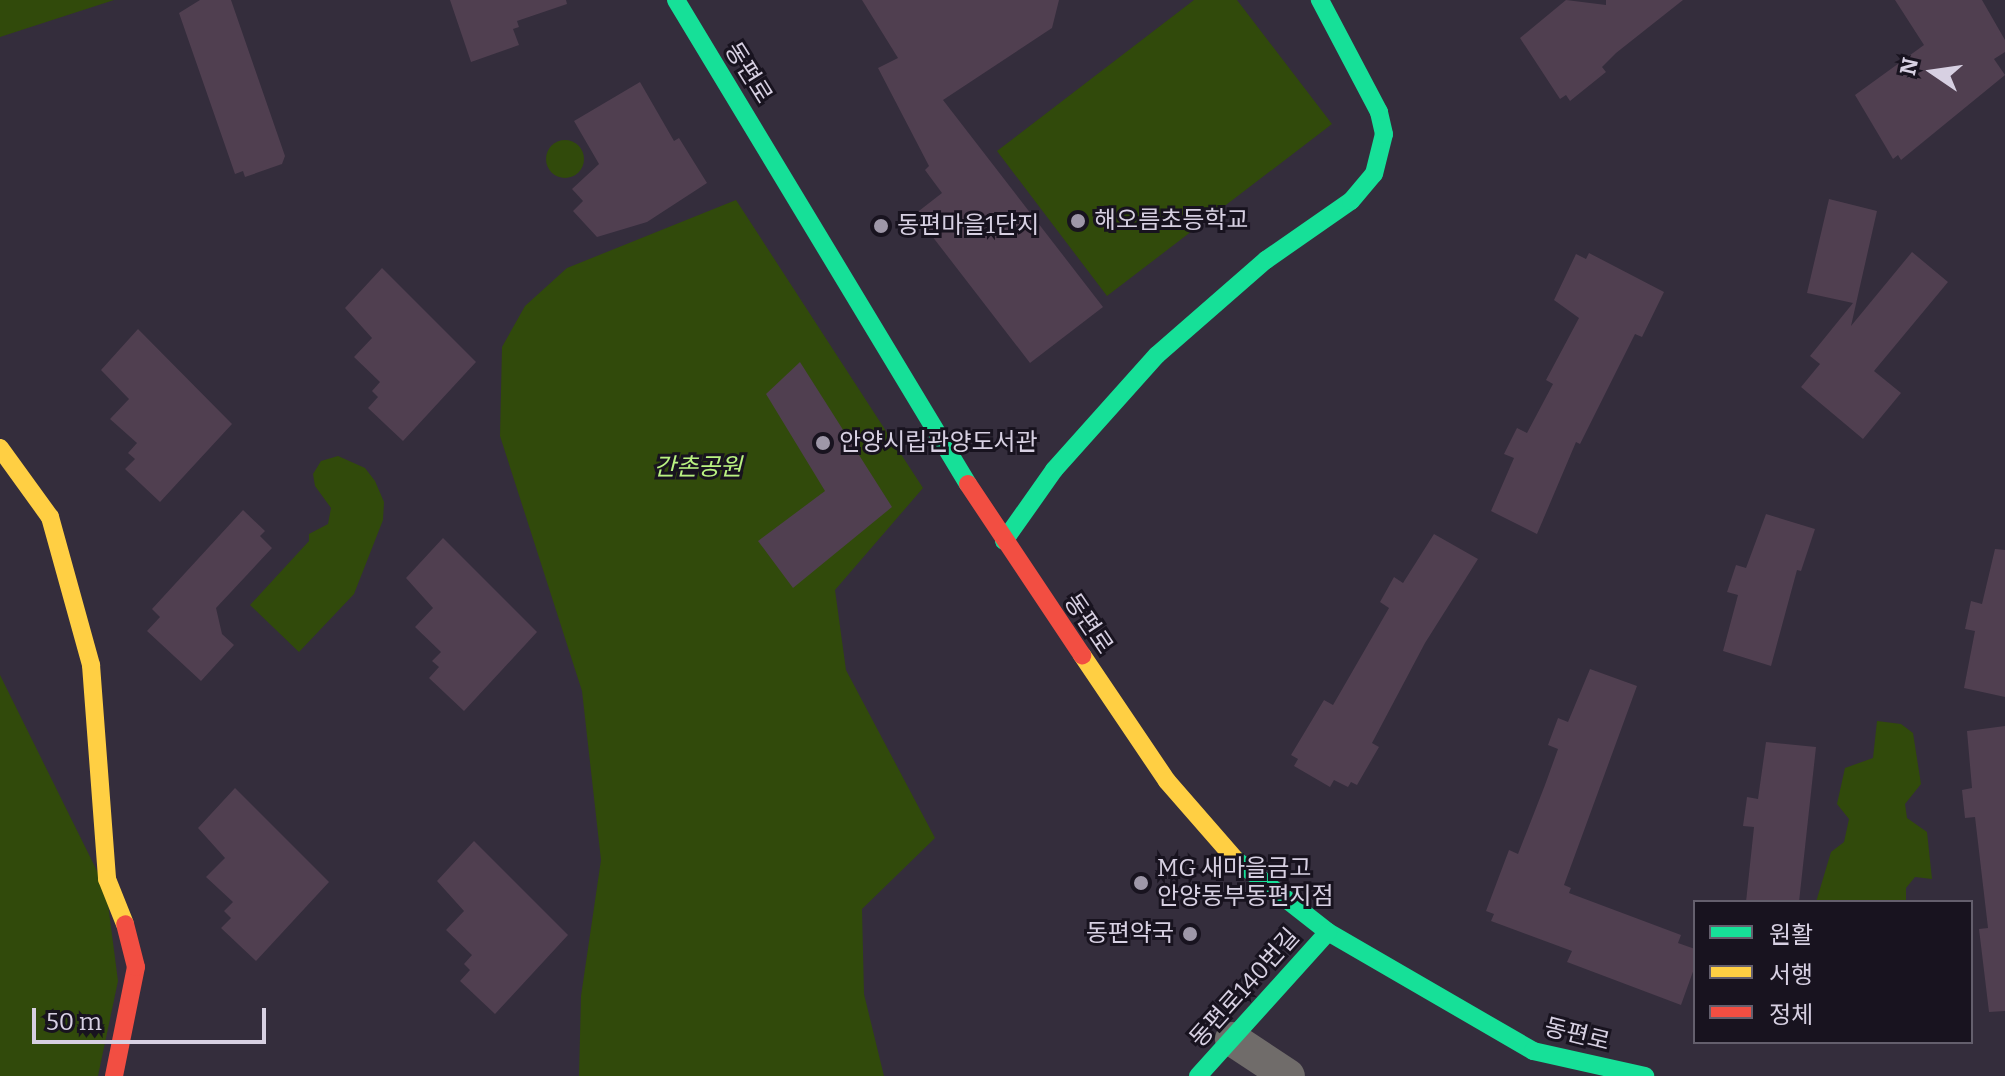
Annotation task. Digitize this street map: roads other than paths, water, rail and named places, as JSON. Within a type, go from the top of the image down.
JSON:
[{"type":"street","name":"동편로","points":[[676,0],[1004,541],[1167,781],[1232,856],[1328,932],[1533,1051],[1645,1076]]},
{"type":"street","points":[[1004,541],[1054,470],[1157,355],[1266,260],[1351,201],[1374,174],[1384,134],[1379,112],[1320,0]]},
{"type":"street","points":[[0,448],[50,517],[91,665],[107,879],[133,943],[136,967],[114,1076]]},
{"type":"street","name":"동편로140번길","points":[[1198,1076],[1328,932]]},
{"type":"street","points":[[1232,1039],[1288,1076]]},
{"type":"place","name":"해오름초등학교","points":[[1078,221]]},
{"type":"place","name":"동편마을1단지","points":[[881,226]]},
{"type":"place","name":"안양시립관양도서관","points":[[823,443]]},
{"type":"place","name":"MG 새마을금고 안양동부동편지점","points":[[1141,883]]},
{"type":"place","name":"동편약국","points":[[1190,934]]},
{"type":"park label","name":"간촌공원","points":[[698,468]]}]
